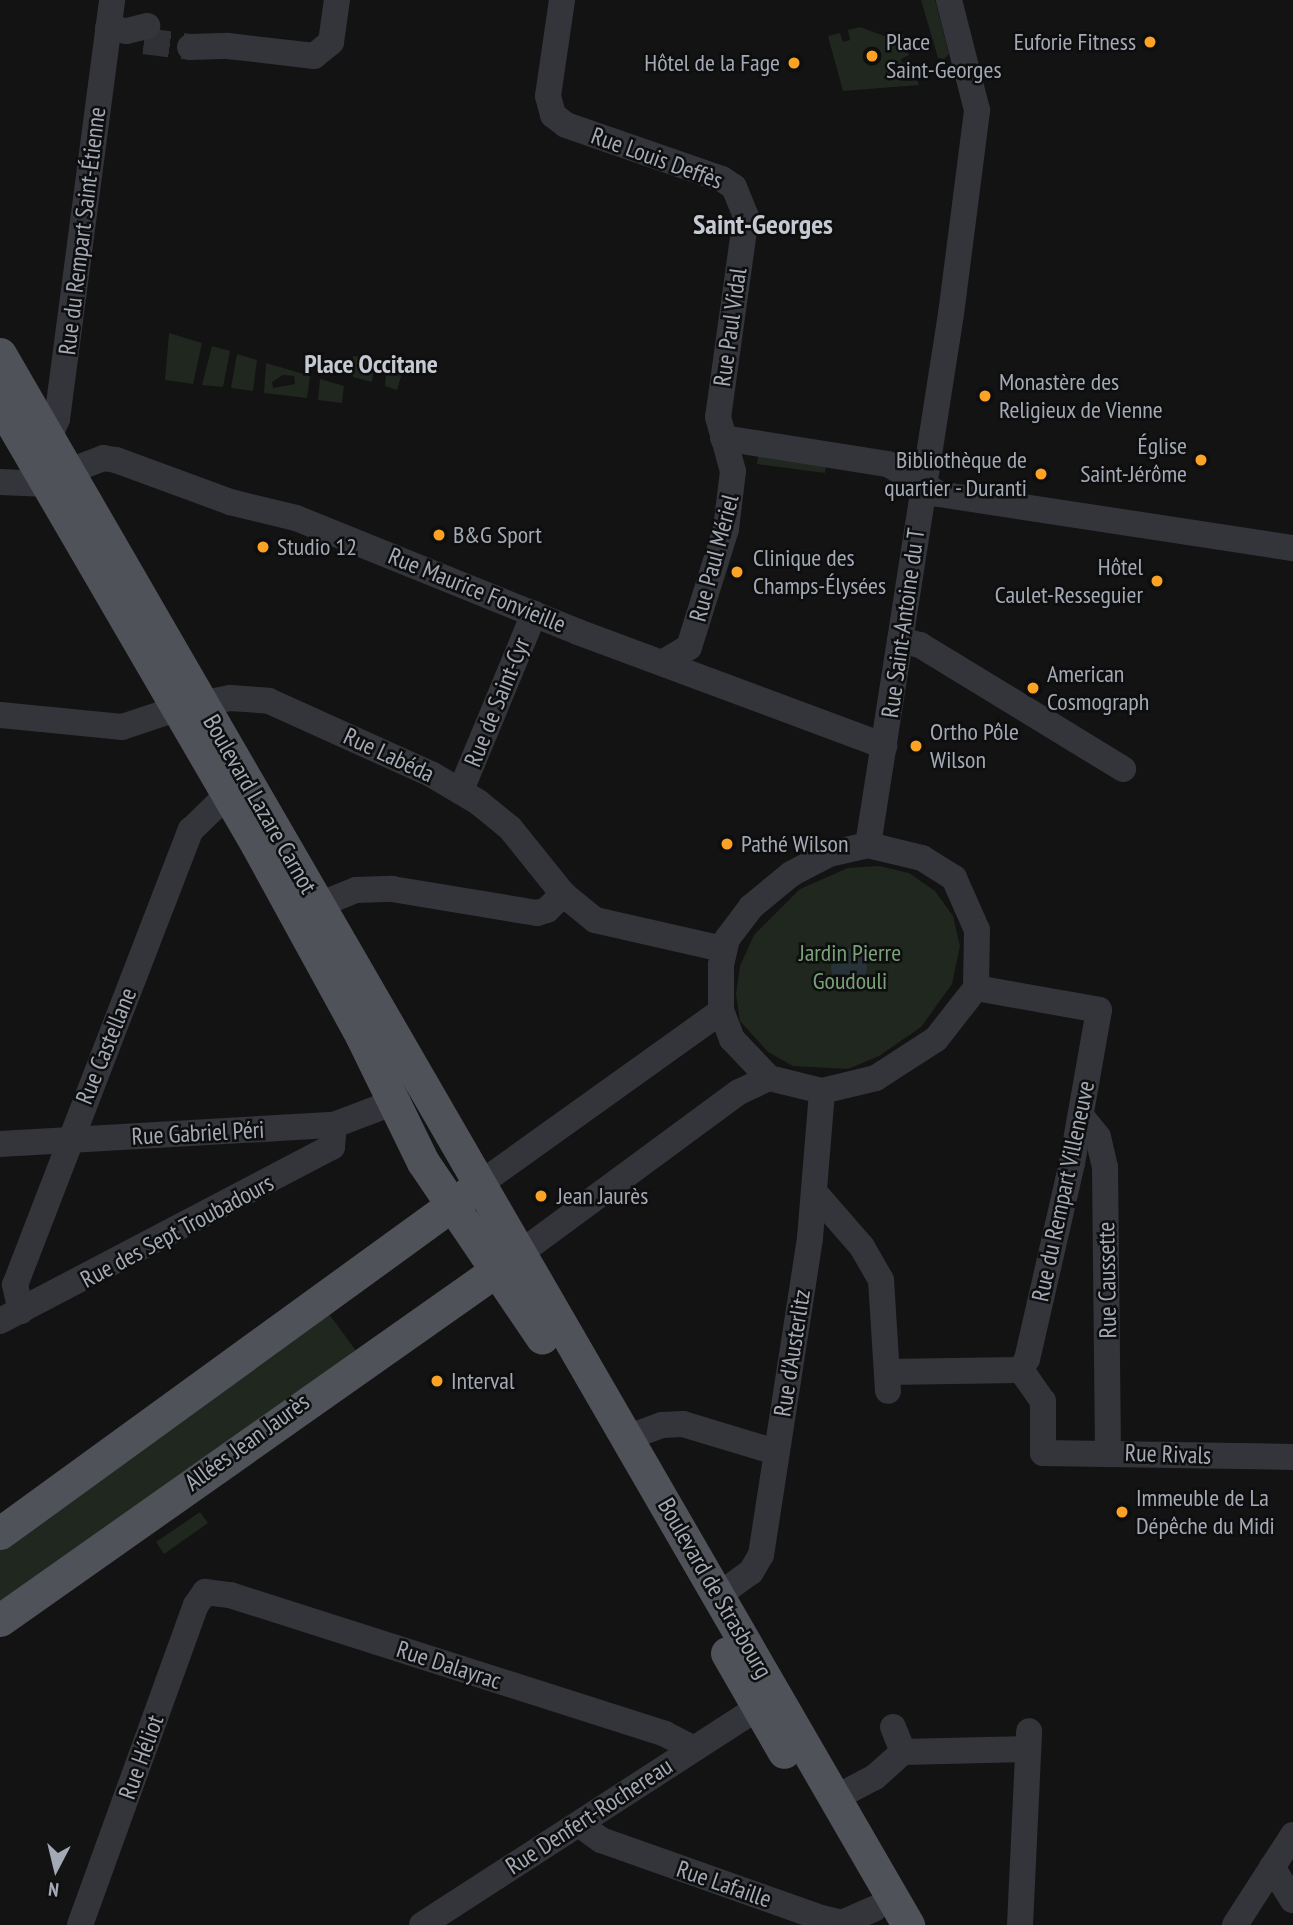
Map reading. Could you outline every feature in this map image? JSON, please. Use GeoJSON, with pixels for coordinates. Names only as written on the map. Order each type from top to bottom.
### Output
{"type":"FeatureCollection","features":[{"type":"Feature","properties":{"kind":"main road","name":"Boulevard Lazare Carnot"},"geometry":{"type":"LineString","coordinates":[[0,354],[36,439],[307,909],[477,1186],[509,1263]]}},
{"type":"Feature","properties":{"kind":"main road","name":"Boulevard Lazare Carnot"},"geometry":{"type":"LineString","coordinates":[[0,402],[36,439]]}},
{"type":"Feature","properties":{"kind":"main road","name":"Boulevard Lazare Carnot"},"geometry":{"type":"LineString","coordinates":[[190,707],[227,795],[307,909],[392,1103],[450,1206],[509,1263]]}},
{"type":"Feature","properties":{"kind":"main road"},"geometry":{"type":"LineString","coordinates":[[0,1533],[477,1186]]}},
{"type":"Feature","properties":{"kind":"main road","name":"Boulevard de Strasbourg"},"geometry":{"type":"LineString","coordinates":[[509,1263],[629,1437],[908,1925]]}},
{"type":"Feature","properties":{"kind":"main road","name":"Boulevard de Strasbourg"},"geometry":{"type":"LineString","coordinates":[[509,1263],[610,1448],[758,1708],[870,1918]]}},
{"type":"Feature","properties":{"kind":"main road","name":"Allées Jean Jaurès"},"geometry":{"type":"LineString","coordinates":[[0,1620],[317,1393],[509,1263]]}},
{"type":"Feature","properties":{"kind":"street","name":"Rue du Rempart Saint-Étienne"},"geometry":{"type":"LineString","coordinates":[[36,439],[57,419],[131,32],[111,0]]}},
{"type":"Feature","properties":{"kind":"street"},"geometry":{"type":"LineString","coordinates":[[190,39],[314,56],[331,43],[337,0]]}},
{"type":"Feature","properties":{"kind":"street","name":"Rue Louis Deffès"},"geometry":{"type":"LineString","coordinates":[[562,0],[548,96],[553,115],[566,125],[722,179],[734,187],[746,216]]}},
{"type":"Feature","properties":{"kind":"street","name":"Rue Saint-Antoine du T"},"geometry":{"type":"LineString","coordinates":[[868,845],[977,110],[949,0]]}},
{"type":"Feature","properties":{"kind":"street","name":"Rue Paul Vidal"},"geometry":{"type":"LineString","coordinates":[[723,438],[718,417],[746,216]]}},
{"type":"Feature","properties":{"kind":"street"},"geometry":{"type":"LineString","coordinates":[[723,438],[888,464],[939,494],[1293,548]]}},
{"type":"Feature","properties":{"kind":"street","name":"Rue Paul Mériel"},"geometry":{"type":"LineString","coordinates":[[662,663],[689,647],[715,573],[733,485],[723,438]]}},
{"type":"Feature","properties":{"kind":"street","name":"Rue Maurice Fonvieille"},"geometry":{"type":"LineString","coordinates":[[58,478],[103,458],[116,460],[230,502],[296,518],[534,614],[884,746]]}},
{"type":"Feature","properties":{"kind":"street"},"geometry":{"type":"LineString","coordinates":[[0,482],[58,478]]}},
{"type":"Feature","properties":{"kind":"street","name":"Rue de Saint-Cyr"},"geometry":{"type":"LineString","coordinates":[[461,790],[534,614]]}},
{"type":"Feature","properties":{"kind":"street"},"geometry":{"type":"LineString","coordinates":[[900,640],[920,645],[1123,769]]}},
{"type":"Feature","properties":{"kind":"street","name":"Rue Labéda"},"geometry":{"type":"LineString","coordinates":[[0,715],[122,727],[230,698],[269,701],[461,790],[510,828],[562,894],[595,920],[611,927],[723,949]]}},
{"type":"Feature","properties":{"kind":"street","name":"Rue Castellane"},"geometry":{"type":"LineString","coordinates":[[11,1316],[15,1285],[68,1141],[191,830],[227,795]]}},
{"type":"Feature","properties":{"kind":"street"},"geometry":{"type":"LineString","coordinates":[[868,845],[922,858],[954,878],[969,902],[977,930],[976,988],[947,1028],[906,1062],[857,1086],[822,1091],[769,1079],[732,1039],[720,1011],[723,949],[741,917],[782,880],[828,854],[868,845]]}},
{"type":"Feature","properties":{"kind":"street"},"geometry":{"type":"LineString","coordinates":[[307,909],[356,890],[392,889],[537,913],[547,910],[562,894]]}},
{"type":"Feature","properties":{"kind":"street","name":"Rue du Rempart Villeneuve"},"geometry":{"type":"LineString","coordinates":[[976,988],[1099,1010],[1081,1116],[1027,1359],[1021,1370]]}},
{"type":"Feature","properties":{"kind":"street"},"geometry":{"type":"LineString","coordinates":[[477,1186],[720,1011]]}},
{"type":"Feature","properties":{"kind":"street"},"geometry":{"type":"LineString","coordinates":[[509,1263],[739,1092],[769,1079]]}},
{"type":"Feature","properties":{"kind":"street","name":"Rue d'Austerlitz"},"geometry":{"type":"LineString","coordinates":[[719,1595],[751,1572],[761,1555],[816,1194],[822,1091]]}},
{"type":"Feature","properties":{"kind":"street","name":"Rue Gabriel Péri"},"geometry":{"type":"LineString","coordinates":[[0,1144],[334,1125],[392,1103]]}},
{"type":"Feature","properties":{"kind":"street","name":"Rue Caussette"},"geometry":{"type":"LineString","coordinates":[[1081,1116],[1098,1137],[1105,1167],[1108,1452]]}},
{"type":"Feature","properties":{"kind":"street","name":"Rue des Sept Troubadours"},"geometry":{"type":"LineString","coordinates":[[11,1316],[332,1147],[334,1125]]}},
{"type":"Feature","properties":{"kind":"street"},"geometry":{"type":"LineString","coordinates":[[816,1194],[876,1266],[884,1290],[888,1381],[1021,1370]]}},
{"type":"Feature","properties":{"kind":"street","name":"Rue Rivals"},"geometry":{"type":"LineString","coordinates":[[1021,1370],[1043,1401],[1043,1452],[1293,1457]]}},
{"type":"Feature","properties":{"kind":"street"},"geometry":{"type":"LineString","coordinates":[[629,1437],[662,1425],[683,1424],[776,1452]]}},
{"type":"Feature","properties":{"kind":"street","name":"Rue Dalayrac"},"geometry":{"type":"LineString","coordinates":[[205,1592],[230,1595],[322,1624],[665,1734],[692,1748]]}},
{"type":"Feature","properties":{"kind":"street","name":"Rue Héliot"},"geometry":{"type":"LineString","coordinates":[[80,1925],[196,1605],[205,1592]]}},
{"type":"Feature","properties":{"kind":"street","name":"Rue Denfert-Rochereau"},"geometry":{"type":"LineString","coordinates":[[422,1925],[692,1748],[758,1708]]}},
{"type":"Feature","properties":{"kind":"street"},"geometry":{"type":"LineString","coordinates":[[893,1727],[903,1752]]}},
{"type":"Feature","properties":{"kind":"street"},"geometry":{"type":"LineString","coordinates":[[835,1798],[875,1777],[903,1752],[1028,1740],[1020,1925]]}},
{"type":"Feature","properties":{"kind":"street","name":"Rue Lafaille"},"geometry":{"type":"LineString","coordinates":[[579,1824],[601,1840],[821,1918],[842,1923],[870,1918]]}},
{"type":"Feature","properties":{"kind":"street"},"geometry":{"type":"LineString","coordinates":[[1283,1851],[1293,1900]]}},
{"type":"Feature","properties":{"kind":"street"},"geometry":{"type":"LineString","coordinates":[[1235,1925],[1283,1851]]}},
{"type":"Feature","properties":{"kind":"green space"},"geometry":{"type":"Polygon","coordinates":[[[921,0],[935,0],[949,54],[944,59],[938,58],[921,0]]]}},
{"type":"Feature","properties":{"kind":"green space"},"geometry":{"type":"Polygon","coordinates":[[[860,27],[887,37],[903,34],[909,55],[901,59],[902,63],[911,61],[919,85],[843,91],[828,36],[840,33],[843,42],[850,40],[848,30],[860,27]]]}},
{"type":"Feature","properties":{"kind":"green space"},"geometry":{"type":"Polygon","coordinates":[[[169,333],[202,343],[193,384],[165,380],[169,333]]]}},
{"type":"Feature","properties":{"kind":"green space"},"geometry":{"type":"Polygon","coordinates":[[[212,346],[230,351],[223,387],[202,385],[212,346]]]}},
{"type":"Feature","properties":{"kind":"green space"},"geometry":{"type":"Polygon","coordinates":[[[237,354],[257,360],[253,391],[231,388],[237,354]]]}},
{"type":"Feature","properties":{"kind":"green space"},"geometry":{"type":"Polygon","coordinates":[[[353,356],[375,359],[372,382],[353,377],[353,356]]]}},
{"type":"Feature","properties":{"kind":"green space"},"geometry":{"type":"Polygon","coordinates":[[[387,360],[405,363],[397,390],[385,386],[387,360]]]}},
{"type":"Feature","properties":{"kind":"green space"},"geometry":{"type":"Polygon","coordinates":[[[266,363],[310,376],[307,398],[264,393],[266,363]],[[283,375],[272,382],[273,388],[295,384],[294,376],[283,375]]]}},
{"type":"Feature","properties":{"kind":"green space"},"geometry":{"type":"Polygon","coordinates":[[[320,379],[344,386],[342,403],[318,400],[320,379]]]}},
{"type":"Feature","properties":{"kind":"green space"},"geometry":{"type":"Polygon","coordinates":[[[759,450],[827,459],[825,473],[757,464],[759,450]]]}},
{"type":"Feature","properties":{"kind":"green space","name":"Jardin Pierre Goudouli"},"geometry":{"type":"Polygon","coordinates":[[[879,866],[909,873],[935,891],[953,916],[960,946],[952,984],[921,1027],[879,1056],[848,1069],[793,1066],[768,1052],[740,1021],[736,994],[740,966],[754,935],[800,889],[848,868],[879,866]]]}},
{"type":"Feature","properties":{"kind":"green space"},"geometry":{"type":"Polygon","coordinates":[[[326,1310],[357,1352],[0,1608],[0,1544],[326,1310]]]}},
{"type":"Feature","properties":{"kind":"green space"},"geometry":{"type":"Polygon","coordinates":[[[200,1512],[208,1523],[164,1554],[156,1542],[200,1512]]]}},
{"type":"Feature","properties":{"kind":"shaded area"},"geometry":{"type":"Polygon","coordinates":[[[849,949],[862,954],[867,967],[862,980],[849,985],[836,980],[831,967],[836,954],[849,949]]]}},
{"type":"Feature","properties":{"kind":"tunnel"},"geometry":{"type":"LineString","coordinates":[[144,41],[190,47]]}},
{"type":"Feature","properties":{"kind":"place","name":"Euforie Fitness"},"geometry":{"type":"Point","coordinates":[1150,42]}},
{"type":"Feature","properties":{"kind":"place","name":"Place Saint-Georges"},"geometry":{"type":"Point","coordinates":[872,56]}},
{"type":"Feature","properties":{"kind":"place","name":"Hôtel de la Fage"},"geometry":{"type":"Point","coordinates":[794,63]}},
{"type":"Feature","properties":{"kind":"place","name":"Monastère des Religieux de Vienne"},"geometry":{"type":"Point","coordinates":[985,396]}},
{"type":"Feature","properties":{"kind":"place","name":"Église Saint-Jérôme"},"geometry":{"type":"Point","coordinates":[1201,460]}},
{"type":"Feature","properties":{"kind":"place","name":"Bibliothèque de quartier - Duranti"},"geometry":{"type":"Point","coordinates":[1041,474]}},
{"type":"Feature","properties":{"kind":"place","name":"B&G Sport"},"geometry":{"type":"Point","coordinates":[439,535]}},
{"type":"Feature","properties":{"kind":"place","name":"Studio 12"},"geometry":{"type":"Point","coordinates":[263,547]}},
{"type":"Feature","properties":{"kind":"place","name":"Clinique des Champs-Élysées"},"geometry":{"type":"Point","coordinates":[737,572]}},
{"type":"Feature","properties":{"kind":"place","name":"Hôtel Caulet-Resseguier"},"geometry":{"type":"Point","coordinates":[1157,581]}},
{"type":"Feature","properties":{"kind":"place","name":"American Cosmograph"},"geometry":{"type":"Point","coordinates":[1033,688]}},
{"type":"Feature","properties":{"kind":"place","name":"Ortho Pôle Wilson"},"geometry":{"type":"Point","coordinates":[916,746]}},
{"type":"Feature","properties":{"kind":"place","name":"Pathé Wilson"},"geometry":{"type":"Point","coordinates":[727,844]}},
{"type":"Feature","properties":{"kind":"place","name":"Jean Jaurès"},"geometry":{"type":"Point","coordinates":[541,1196]}},
{"type":"Feature","properties":{"kind":"place","name":"Interval"},"geometry":{"type":"Point","coordinates":[437,1381]}},
{"type":"Feature","properties":{"kind":"place","name":"Immeuble de La Dépêche du Midi"},"geometry":{"type":"Point","coordinates":[1122,1512]}},
{"type":"Feature","properties":{"kind":"district","name":"Saint-Georges"},"geometry":{"type":"Point","coordinates":[763,224]}},
{"type":"Feature","properties":{"kind":"district","name":"Place Occitane"},"geometry":{"type":"Point","coordinates":[371,364]}}]}
